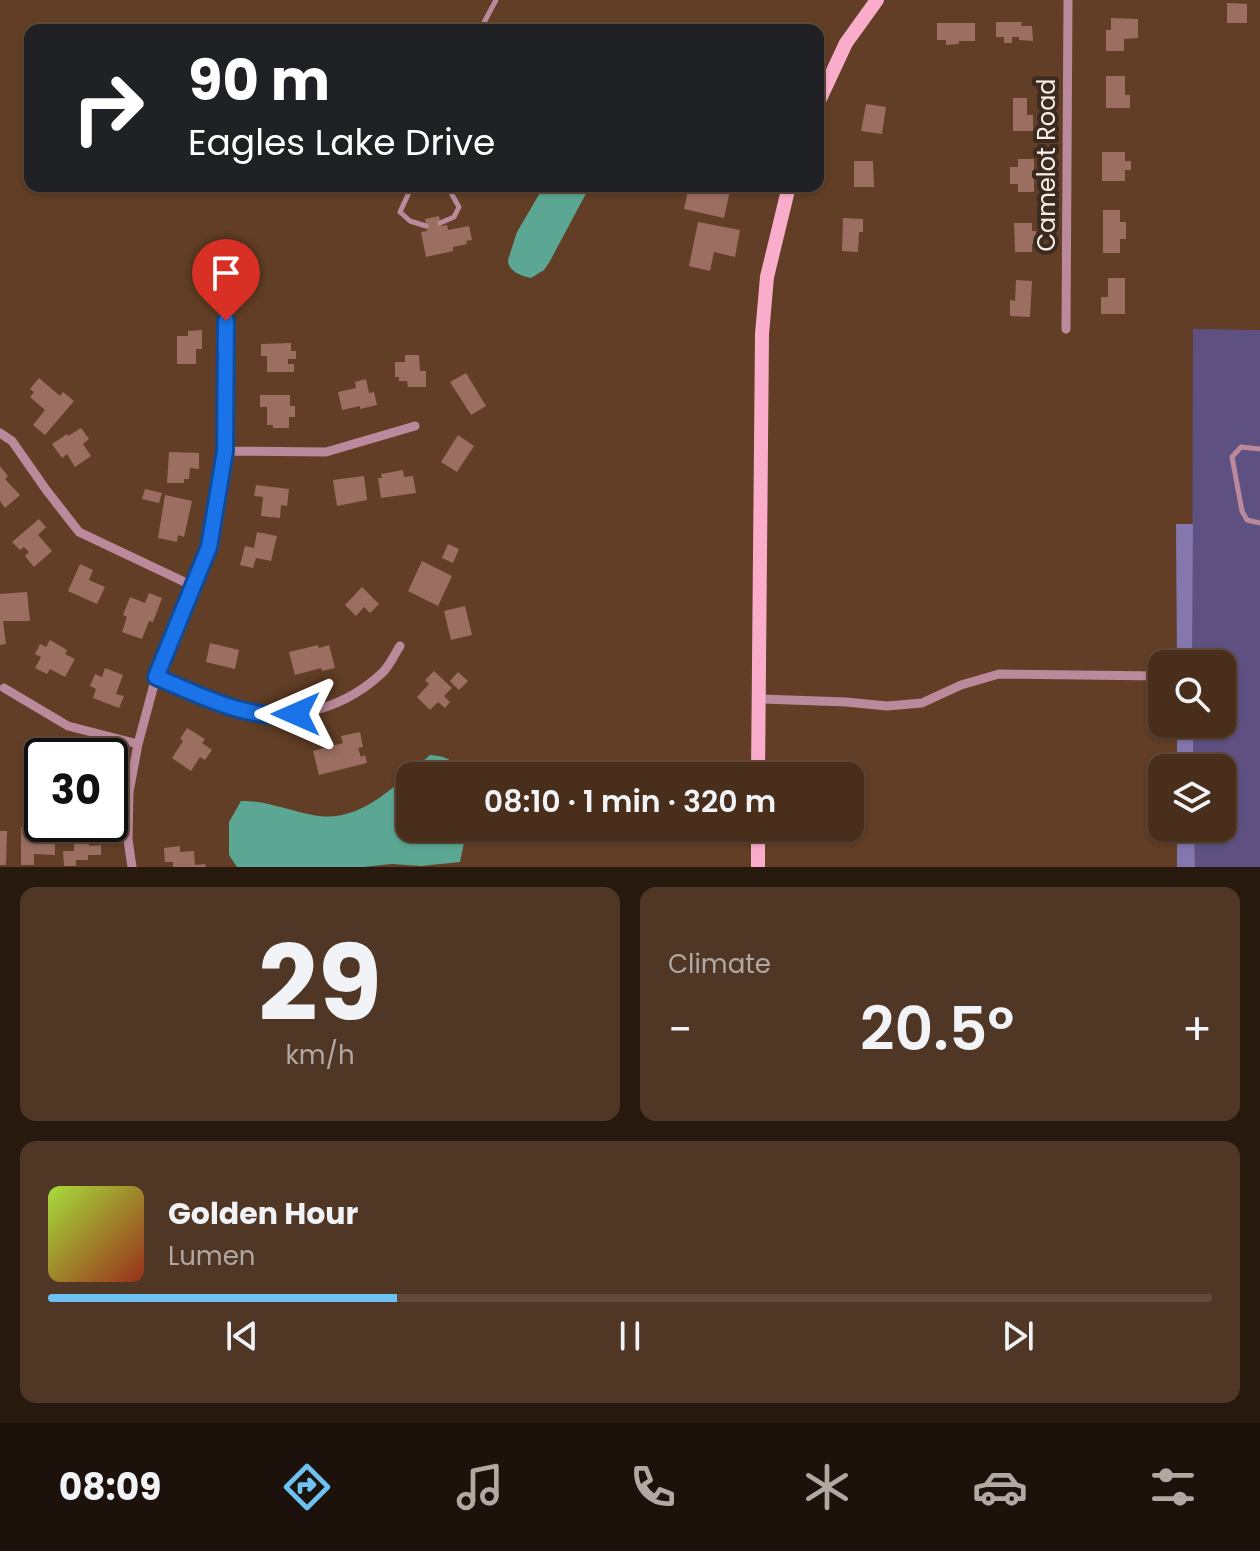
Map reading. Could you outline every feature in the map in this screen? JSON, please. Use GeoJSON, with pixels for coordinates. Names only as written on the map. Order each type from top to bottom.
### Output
{"type":"FeatureCollection","features":[{"type":"Feature","properties":{"kind":"main road"},"geometry":{"type":"LineString","coordinates":[[824,90],[846,43],[877,0]]}},
{"type":"Feature","properties":{"kind":"main road"},"geometry":{"type":"LineString","coordinates":[[758,762],[762,334],[767,277],[788,192]]}},
{"type":"Feature","properties":{"kind":"main road"},"geometry":{"type":"LineString","coordinates":[[758,842],[758,867]]}},
{"type":"Feature","properties":{"kind":"street","name":"Camelot Road"},"geometry":{"type":"LineString","coordinates":[[1066,329],[1068,0]]}},
{"type":"Feature","properties":{"kind":"street"},"geometry":{"type":"LineString","coordinates":[[132,867],[128,840],[129,792],[138,744],[156,677],[209,547],[225,451],[226,321]]}},
{"type":"Feature","properties":{"kind":"street"},"geometry":{"type":"LineString","coordinates":[[225,451],[326,452],[415,426]]}},
{"type":"Feature","properties":{"kind":"street"},"geometry":{"type":"LineString","coordinates":[[0,433],[12,441],[79,532],[193,586]]}},
{"type":"Feature","properties":{"kind":"street"},"geometry":{"type":"LineString","coordinates":[[156,677],[252,713],[280,716],[312,712],[347,699],[385,671],[400,646]]}},
{"type":"Feature","properties":{"kind":"street"},"geometry":{"type":"LineString","coordinates":[[759,699],[887,706],[922,703],[961,685],[999,674],[1148,676]]}},
{"type":"Feature","properties":{"kind":"street"},"geometry":{"type":"LineString","coordinates":[[4,688],[68,726],[138,744]]}},
{"type":"Feature","properties":{"kind":"lane"},"geometry":{"type":"LineString","coordinates":[[483,24],[496,0]]}},
{"type":"Feature","properties":{"kind":"lane"},"geometry":{"type":"LineString","coordinates":[[409,192],[400,212],[410,221],[426,226]]}},
{"type":"Feature","properties":{"kind":"lane"},"geometry":{"type":"LineString","coordinates":[[440,223],[454,217],[459,207],[450,192]]}},
{"type":"Feature","properties":{"kind":"lane"},"geometry":{"type":"LineString","coordinates":[[1260,449],[1241,447],[1232,457],[1242,511],[1247,520],[1260,523]]}},
{"type":"Feature","properties":{"kind":"shaded area"},"geometry":{"type":"Polygon","coordinates":[[[1193,329],[1260,330],[1260,867],[1195,867],[1194,842],[1236,842],[1236,754],[1193,754],[1193,738],[1236,738],[1236,650],[1192,650],[1193,329]]]}},
{"type":"Feature","properties":{"kind":"shaded area"},"geometry":{"type":"Polygon","coordinates":[[[1176,524],[1193,524],[1192,650],[1177,650],[1176,524]]]}},
{"type":"Feature","properties":{"kind":"shaded area"},"geometry":{"type":"Polygon","coordinates":[[[1177,738],[1193,738],[1193,754],[1177,754],[1177,738]]]}},
{"type":"Feature","properties":{"kind":"shaded area"},"geometry":{"type":"Polygon","coordinates":[[[1177,842],[1194,842],[1195,867],[1177,867],[1177,842]]]}},
{"type":"Feature","properties":{"kind":"water"},"geometry":{"type":"Polygon","coordinates":[[[540,192],[587,192],[550,261],[544,270],[531,278],[519,274],[509,264],[517,232],[540,192]]]}},
{"type":"Feature","properties":{"kind":"water"},"geometry":{"type":"Polygon","coordinates":[[[430,755],[452,762],[422,762],[430,755]]]}},
{"type":"Feature","properties":{"kind":"water"},"geometry":{"type":"Polygon","coordinates":[[[396,785],[396,842],[464,842],[460,862],[421,866],[237,867],[229,855],[229,822],[241,801],[330,816],[362,808],[396,785]]]}},
{"type":"Feature","properties":{"kind":"building"},"geometry":{"type":"Polygon","coordinates":[[[1227,3],[1247,4],[1247,23],[1227,23],[1227,3]]]}},
{"type":"Feature","properties":{"kind":"building"},"geometry":{"type":"Polygon","coordinates":[[[1111,18],[1138,19],[1138,38],[1124,39],[1124,51],[1106,51],[1106,30],[1111,30],[1111,18]]]}},
{"type":"Feature","properties":{"kind":"building"},"geometry":{"type":"Polygon","coordinates":[[[996,22],[1022,22],[1021,26],[1032,26],[1033,41],[1012,37],[1012,43],[1004,43],[1004,37],[996,37],[996,22]]]}},
{"type":"Feature","properties":{"kind":"building"},"geometry":{"type":"Polygon","coordinates":[[[937,23],[975,23],[975,41],[946,45],[946,40],[937,40],[937,23]]]}},
{"type":"Feature","properties":{"kind":"building"},"geometry":{"type":"Polygon","coordinates":[[[1106,76],[1125,76],[1125,95],[1130,95],[1130,108],[1106,108],[1106,76]]]}},
{"type":"Feature","properties":{"kind":"building"},"geometry":{"type":"Polygon","coordinates":[[[1013,98],[1027,98],[1027,115],[1033,115],[1033,131],[1013,131],[1013,98]]]}},
{"type":"Feature","properties":{"kind":"building"},"geometry":{"type":"Polygon","coordinates":[[[866,104],[886,107],[882,134],[861,131],[866,104]]]}},
{"type":"Feature","properties":{"kind":"building"},"geometry":{"type":"Polygon","coordinates":[[[1102,152],[1125,152],[1125,161],[1131,161],[1131,170],[1125,170],[1125,181],[1102,181],[1102,152]]]}},
{"type":"Feature","properties":{"kind":"building"},"geometry":{"type":"Polygon","coordinates":[[[1018,159],[1034,159],[1034,192],[1018,192],[1018,184],[1010,184],[1010,167],[1018,167],[1018,159]]]}},
{"type":"Feature","properties":{"kind":"building"},"geometry":{"type":"Polygon","coordinates":[[[854,161],[873,161],[874,187],[854,187],[854,161]]]}},
{"type":"Feature","properties":{"kind":"building"},"geometry":{"type":"Polygon","coordinates":[[[688,192],[730,192],[724,218],[684,209],[688,192]]]}},
{"type":"Feature","properties":{"kind":"building"},"geometry":{"type":"Polygon","coordinates":[[[1103,210],[1120,210],[1120,222],[1126,222],[1126,239],[1120,239],[1120,253],[1103,253],[1103,210]]]}},
{"type":"Feature","properties":{"kind":"building"},"geometry":{"type":"Polygon","coordinates":[[[439,216],[441,226],[447,225],[448,230],[469,226],[472,240],[453,247],[453,251],[426,257],[421,232],[427,231],[425,219],[439,216]]]}},
{"type":"Feature","properties":{"kind":"building"},"geometry":{"type":"Polygon","coordinates":[[[843,218],[863,219],[858,252],[842,251],[843,218]]]}},
{"type":"Feature","properties":{"kind":"building"},"geometry":{"type":"Polygon","coordinates":[[[698,222],[740,230],[735,257],[714,252],[710,271],[689,266],[698,222]]]}},
{"type":"Feature","properties":{"kind":"building"},"geometry":{"type":"Polygon","coordinates":[[[1014,223],[1032,223],[1032,231],[1036,231],[1036,244],[1032,244],[1032,252],[1015,252],[1014,223]]]}},
{"type":"Feature","properties":{"kind":"building"},"geometry":{"type":"Polygon","coordinates":[[[1108,278],[1125,278],[1125,314],[1101,314],[1101,297],[1108,297],[1108,278]]]}},
{"type":"Feature","properties":{"kind":"building"},"geometry":{"type":"Polygon","coordinates":[[[1016,280],[1032,281],[1030,317],[1010,316],[1010,300],[1015,301],[1016,280]]]}},
{"type":"Feature","properties":{"kind":"building"},"geometry":{"type":"Polygon","coordinates":[[[202,330],[202,349],[196,349],[196,364],[177,364],[177,336],[188,336],[188,331],[202,330]]]}},
{"type":"Feature","properties":{"kind":"building"},"geometry":{"type":"Polygon","coordinates":[[[291,343],[296,359],[288,359],[288,364],[294,364],[294,372],[267,372],[267,356],[261,356],[261,344],[291,343]]]}},
{"type":"Feature","properties":{"kind":"building"},"geometry":{"type":"Polygon","coordinates":[[[405,355],[419,355],[420,371],[426,371],[426,387],[408,387],[407,381],[399,381],[399,377],[395,377],[395,362],[405,362],[405,355]]]}},
{"type":"Feature","properties":{"kind":"building"},"geometry":{"type":"Polygon","coordinates":[[[466,373],[486,406],[471,415],[450,382],[466,373]]]}},
{"type":"Feature","properties":{"kind":"building"},"geometry":{"type":"Polygon","coordinates":[[[39,378],[60,396],[63,392],[74,401],[45,435],[33,425],[45,410],[30,397],[34,392],[30,389],[39,378]]]}},
{"type":"Feature","properties":{"kind":"building"},"geometry":{"type":"Polygon","coordinates":[[[366,379],[369,393],[374,392],[377,405],[342,410],[338,392],[356,388],[355,382],[366,379]]]}},
{"type":"Feature","properties":{"kind":"building"},"geometry":{"type":"Polygon","coordinates":[[[260,395],[290,395],[290,406],[295,406],[295,417],[289,417],[289,428],[267,425],[267,407],[260,407],[260,395]]]}},
{"type":"Feature","properties":{"kind":"building"},"geometry":{"type":"Polygon","coordinates":[[[81,428],[89,439],[83,444],[91,456],[75,467],[67,454],[62,458],[52,444],[81,428]]]}},
{"type":"Feature","properties":{"kind":"building"},"geometry":{"type":"Polygon","coordinates":[[[458,435],[474,446],[457,472],[441,462],[458,435]]]}},
{"type":"Feature","properties":{"kind":"building"},"geometry":{"type":"Polygon","coordinates":[[[169,452],[199,453],[199,469],[190,468],[189,479],[184,479],[184,483],[167,483],[169,452]]]}},
{"type":"Feature","properties":{"kind":"building"},"geometry":{"type":"Polygon","coordinates":[[[0,466],[8,476],[5,479],[20,495],[5,508],[0,501],[0,466]]]}},
{"type":"Feature","properties":{"kind":"building"},"geometry":{"type":"Polygon","coordinates":[[[403,470],[404,477],[413,476],[416,493],[381,498],[378,478],[382,478],[381,474],[403,470]]]}},
{"type":"Feature","properties":{"kind":"building"},"geometry":{"type":"Polygon","coordinates":[[[364,476],[367,500],[337,506],[333,480],[364,476]]]}},
{"type":"Feature","properties":{"kind":"building"},"geometry":{"type":"Polygon","coordinates":[[[256,485],[289,489],[287,506],[281,505],[280,518],[261,516],[263,497],[254,496],[256,485]]]}},
{"type":"Feature","properties":{"kind":"building"},"geometry":{"type":"Polygon","coordinates":[[[145,489],[162,493],[159,503],[142,499],[145,489]]]}},
{"type":"Feature","properties":{"kind":"building"},"geometry":{"type":"Polygon","coordinates":[[[165,495],[192,501],[184,537],[178,535],[177,542],[158,538],[165,495]]]}},
{"type":"Feature","properties":{"kind":"building"},"geometry":{"type":"Polygon","coordinates":[[[39,519],[46,527],[38,535],[52,551],[34,567],[25,556],[29,552],[24,547],[20,550],[12,542],[39,519]]]}},
{"type":"Feature","properties":{"kind":"building"},"geometry":{"type":"Polygon","coordinates":[[[257,532],[277,536],[271,561],[256,558],[253,568],[240,565],[245,546],[254,548],[257,532]]]}},
{"type":"Feature","properties":{"kind":"building"},"geometry":{"type":"Polygon","coordinates":[[[448,544],[459,549],[453,563],[442,558],[448,544]]]}},
{"type":"Feature","properties":{"kind":"building"},"geometry":{"type":"Polygon","coordinates":[[[422,561],[452,576],[438,606],[408,591],[422,561]]]}},
{"type":"Feature","properties":{"kind":"building"},"geometry":{"type":"Polygon","coordinates":[[[80,564],[93,570],[89,580],[105,587],[97,604],[68,591],[80,564]]]}},
{"type":"Feature","properties":{"kind":"building"},"geometry":{"type":"Polygon","coordinates":[[[362,587],[379,604],[370,613],[364,607],[356,616],[345,605],[362,587]]]}},
{"type":"Feature","properties":{"kind":"building"},"geometry":{"type":"Polygon","coordinates":[[[27,592],[30,621],[3,621],[6,644],[0,645],[0,594],[27,592]]]}},
{"type":"Feature","properties":{"kind":"building"},"geometry":{"type":"Polygon","coordinates":[[[149,593],[162,598],[153,622],[149,621],[142,639],[122,632],[127,617],[123,615],[130,597],[145,603],[149,593]]]}},
{"type":"Feature","properties":{"kind":"building"},"geometry":{"type":"Polygon","coordinates":[[[465,606],[472,635],[451,640],[444,611],[465,606]]]}},
{"type":"Feature","properties":{"kind":"building"},"geometry":{"type":"Polygon","coordinates":[[[50,640],[75,659],[65,677],[50,669],[47,674],[35,668],[41,657],[35,654],[40,644],[46,647],[50,640]]]}},
{"type":"Feature","properties":{"kind":"building"},"geometry":{"type":"Polygon","coordinates":[[[210,643],[239,650],[235,669],[206,662],[210,643]]]}},
{"type":"Feature","properties":{"kind":"building"},"geometry":{"type":"Polygon","coordinates":[[[318,645],[319,648],[329,645],[335,668],[322,671],[321,668],[295,675],[289,652],[318,645]]]}},
{"type":"Feature","properties":{"kind":"building"},"geometry":{"type":"Polygon","coordinates":[[[105,668],[123,675],[116,694],[124,696],[119,708],[93,698],[96,689],[90,686],[95,674],[102,677],[105,668]]]}},
{"type":"Feature","properties":{"kind":"building"},"geometry":{"type":"Polygon","coordinates":[[[434,671],[452,688],[444,696],[450,702],[445,708],[438,702],[430,710],[417,697],[429,684],[425,680],[434,671]]]}},
{"type":"Feature","properties":{"kind":"building"},"geometry":{"type":"Polygon","coordinates":[[[458,672],[468,681],[459,690],[450,681],[458,672]]]}},
{"type":"Feature","properties":{"kind":"building"},"geometry":{"type":"Polygon","coordinates":[[[187,728],[205,739],[202,743],[212,750],[205,760],[200,757],[191,771],[172,758],[187,728]]]}},
{"type":"Feature","properties":{"kind":"building"},"geometry":{"type":"Polygon","coordinates":[[[360,732],[363,747],[358,748],[361,757],[365,755],[367,763],[319,775],[313,751],[343,743],[341,736],[360,732]]]}},
{"type":"Feature","properties":{"kind":"building"},"geometry":{"type":"Polygon","coordinates":[[[21,827],[24,827],[24,842],[55,842],[55,855],[34,854],[34,865],[21,865],[21,827]]]}},
{"type":"Feature","properties":{"kind":"building"},"geometry":{"type":"Polygon","coordinates":[[[0,831],[7,831],[6,865],[0,865],[0,831]]]}},
{"type":"Feature","properties":{"kind":"building"},"geometry":{"type":"Polygon","coordinates":[[[74,842],[101,845],[101,855],[88,855],[88,860],[76,860],[76,866],[64,866],[63,851],[74,851],[74,842]]]}},
{"type":"Feature","properties":{"kind":"building"},"geometry":{"type":"Polygon","coordinates":[[[180,846],[180,852],[194,851],[195,865],[205,864],[206,867],[173,867],[173,862],[165,862],[164,848],[180,846]]]}},
{"type":"Feature","properties":{"kind":"route"},"geometry":{"type":"LineString","coordinates":[[226,321],[225,451],[209,547],[156,677],[232,708],[280,716],[296,714]]}}]}
